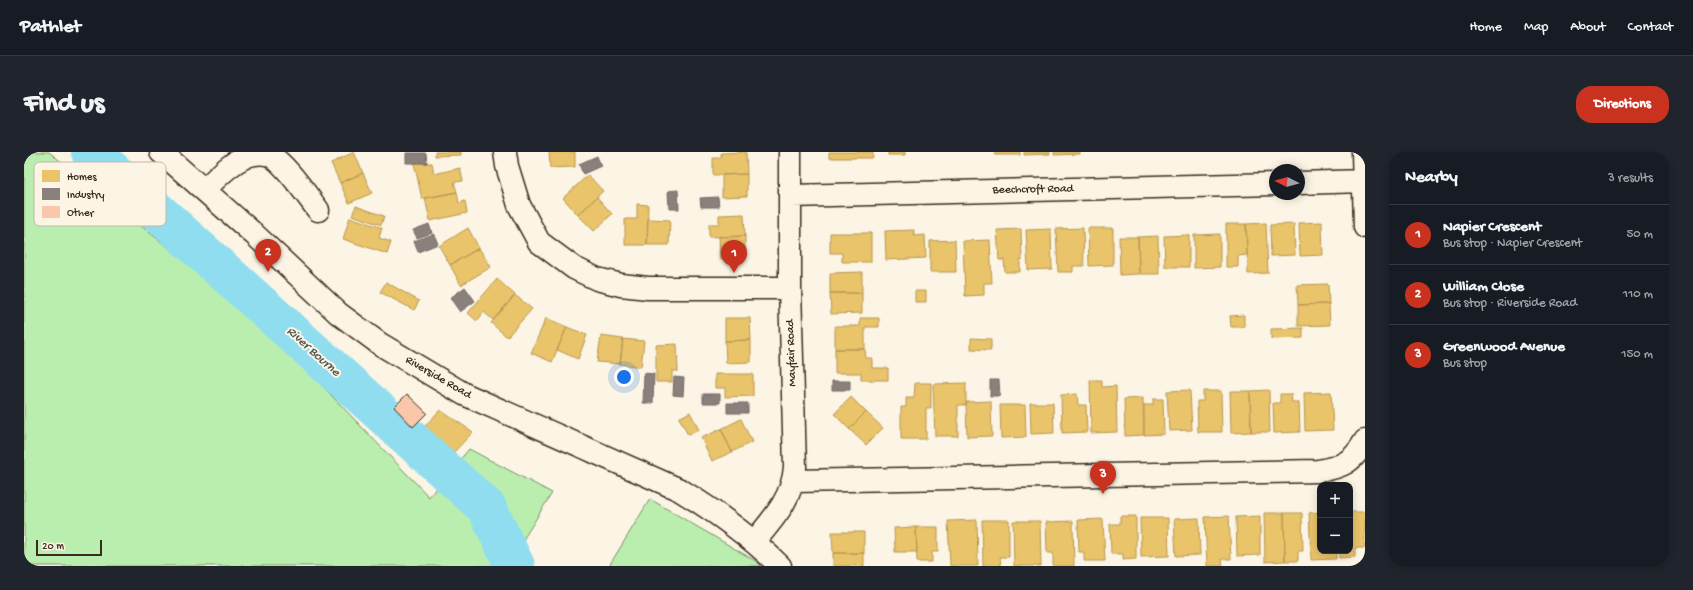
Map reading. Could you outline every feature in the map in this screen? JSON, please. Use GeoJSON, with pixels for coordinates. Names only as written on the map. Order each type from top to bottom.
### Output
{"type":"FeatureCollection","features":[{"type":"Feature","properties":{"kind":"street","name":"Riverside Road"},"geometry":{"type":"LineString","coordinates":[[161,152],[205,189],[338,312],[380,344],[464,394],[680,490],[709,508],[754,542],[780,566]]}},
{"type":"Feature","properties":{"kind":"street"},"geometry":{"type":"LineString","coordinates":[[505,152],[507,166],[519,205],[539,242],[574,268],[597,279],[621,285],[648,288],[790,288]]}},
{"type":"Feature","properties":{"kind":"street","name":"Mayfair Road"},"geometry":{"type":"LineString","coordinates":[[754,542],[784,502],[794,481],[795,467],[790,288],[790,152]]}},
{"type":"Feature","properties":{"kind":"street"},"geometry":{"type":"LineString","coordinates":[[1363,152],[1365,227]]}},
{"type":"Feature","properties":{"kind":"street"},"geometry":{"type":"LineString","coordinates":[[205,189],[231,166],[243,158],[256,154],[267,154],[278,160],[318,210]]}},
{"type":"Feature","properties":{"kind":"street"},"geometry":{"type":"LineString","coordinates":[[1305,183],[1364,181]]}},
{"type":"Feature","properties":{"kind":"street","name":"Beechcroft Road"},"geometry":{"type":"LineString","coordinates":[[791,196],[1269,184]]}},
{"type":"Feature","properties":{"kind":"street"},"geometry":{"type":"LineString","coordinates":[[794,481],[1318,471],[1337,468],[1351,459],[1365,441]]}},
{"type":"Feature","properties":{"kind":"green space"},"geometry":{"type":"Polygon","coordinates":[[[24,152],[49,152],[61,162],[34,162],[34,226],[141,226],[260,321],[429,497],[469,449],[552,493],[521,543],[532,566],[24,566],[24,152]]]}},
{"type":"Feature","properties":{"kind":"green space"},"geometry":{"type":"Polygon","coordinates":[[[650,499],[759,563],[761,566],[609,566],[650,499]]]}},
{"type":"Feature","properties":{"kind":"building: Homes"},"geometry":{"type":"Polygon","coordinates":[[[354,152],[363,173],[340,183],[331,163],[354,152]]]}},
{"type":"Feature","properties":{"kind":"building: Homes"},"geometry":{"type":"Polygon","coordinates":[[[435,152],[461,152],[461,155],[435,156],[435,152]]]}},
{"type":"Feature","properties":{"kind":"building: Homes"},"geometry":{"type":"Polygon","coordinates":[[[549,152],[575,152],[575,167],[550,168],[549,152]]]}},
{"type":"Feature","properties":{"kind":"building: Homes"},"geometry":{"type":"Polygon","coordinates":[[[746,152],[747,174],[713,175],[713,158],[721,158],[721,153],[746,152]]]}},
{"type":"Feature","properties":{"kind":"building: Homes"},"geometry":{"type":"Polygon","coordinates":[[[829,152],[873,152],[873,158],[829,158],[829,152]]]}},
{"type":"Feature","properties":{"kind":"building: Homes"},"geometry":{"type":"Polygon","coordinates":[[[888,152],[905,152],[905,155],[888,155],[888,152]]]}},
{"type":"Feature","properties":{"kind":"building: Homes"},"geometry":{"type":"Polygon","coordinates":[[[995,152],[1020,152],[1020,155],[995,155],[995,152]]]}},
{"type":"Feature","properties":{"kind":"building: Homes"},"geometry":{"type":"Polygon","coordinates":[[[1024,152],[1050,152],[1050,154],[1024,155],[1024,152]]]}},
{"type":"Feature","properties":{"kind":"building: Homes"},"geometry":{"type":"Polygon","coordinates":[[[1054,152],[1080,152],[1080,154],[1054,155],[1054,152]]]}},
{"type":"Feature","properties":{"kind":"building: Homes"},"geometry":{"type":"Polygon","coordinates":[[[414,163],[432,163],[434,174],[460,168],[463,181],[454,182],[457,192],[422,199],[414,163]]]}},
{"type":"Feature","properties":{"kind":"building: Homes"},"geometry":{"type":"Polygon","coordinates":[[[363,173],[372,193],[349,203],[340,183],[363,173]]]}},
{"type":"Feature","properties":{"kind":"building: Homes"},"geometry":{"type":"Polygon","coordinates":[[[747,174],[747,196],[722,197],[722,175],[747,174]]]}},
{"type":"Feature","properties":{"kind":"building: Homes"},"geometry":{"type":"Polygon","coordinates":[[[588,175],[603,191],[578,215],[563,198],[588,175]]]}},
{"type":"Feature","properties":{"kind":"building: Homes"},"geometry":{"type":"Polygon","coordinates":[[[457,192],[459,203],[465,201],[467,213],[430,221],[425,198],[457,192]]]}},
{"type":"Feature","properties":{"kind":"building: Homes"},"geometry":{"type":"Polygon","coordinates":[[[597,197],[612,214],[594,231],[578,215],[597,197]]]}},
{"type":"Feature","properties":{"kind":"building: Homes"},"geometry":{"type":"Polygon","coordinates":[[[637,204],[648,205],[647,245],[625,245],[625,219],[637,219],[637,204]]]}},
{"type":"Feature","properties":{"kind":"building: Homes"},"geometry":{"type":"Polygon","coordinates":[[[356,206],[384,216],[381,225],[352,215],[356,206]]]}},
{"type":"Feature","properties":{"kind":"building: Homes"},"geometry":{"type":"Polygon","coordinates":[[[744,214],[745,236],[709,237],[709,224],[719,224],[719,215],[744,214]]]}},
{"type":"Feature","properties":{"kind":"building: Homes"},"geometry":{"type":"Polygon","coordinates":[[[350,217],[382,228],[379,238],[391,242],[387,254],[343,239],[350,217]]]}},
{"type":"Feature","properties":{"kind":"building: Homes"},"geometry":{"type":"Polygon","coordinates":[[[648,219],[670,220],[669,245],[647,245],[648,219]]]}},
{"type":"Feature","properties":{"kind":"building: Homes"},"geometry":{"type":"Polygon","coordinates":[[[1322,222],[1323,255],[1300,256],[1299,223],[1322,222]]]}},
{"type":"Feature","properties":{"kind":"building: Homes"},"geometry":{"type":"Polygon","coordinates":[[[1266,223],[1268,273],[1248,274],[1246,224],[1266,223]]]}},
{"type":"Feature","properties":{"kind":"building: Homes"},"geometry":{"type":"Polygon","coordinates":[[[1226,224],[1246,224],[1247,255],[1238,256],[1238,267],[1226,267],[1226,224]]]}},
{"type":"Feature","properties":{"kind":"building: Homes"},"geometry":{"type":"Polygon","coordinates":[[[1294,224],[1295,255],[1271,256],[1270,225],[1294,224]]]}},
{"type":"Feature","properties":{"kind":"building: Homes"},"geometry":{"type":"Polygon","coordinates":[[[468,228],[479,248],[450,265],[439,246],[468,228]]]}},
{"type":"Feature","properties":{"kind":"building: Homes"},"geometry":{"type":"Polygon","coordinates":[[[1083,228],[1084,266],[1073,266],[1073,272],[1058,272],[1056,229],[1083,228]]]}},
{"type":"Feature","properties":{"kind":"building: Homes"},"geometry":{"type":"Polygon","coordinates":[[[1088,228],[1113,228],[1113,265],[1089,266],[1088,228]]]}},
{"type":"Feature","properties":{"kind":"building: Homes"},"geometry":{"type":"Polygon","coordinates":[[[1021,229],[1022,260],[1020,260],[1020,272],[1005,272],[1004,260],[999,260],[997,230],[1021,229]]]}},
{"type":"Feature","properties":{"kind":"building: Homes"},"geometry":{"type":"Polygon","coordinates":[[[1051,229],[1052,269],[1028,270],[1026,230],[1051,229]]]}},
{"type":"Feature","properties":{"kind":"building: Homes"},"geometry":{"type":"Polygon","coordinates":[[[914,230],[914,236],[925,235],[926,258],[886,260],[885,231],[914,230]]]}},
{"type":"Feature","properties":{"kind":"building: Homes"},"geometry":{"type":"Polygon","coordinates":[[[830,233],[871,233],[871,262],[842,262],[842,253],[830,253],[830,233]]]}},
{"type":"Feature","properties":{"kind":"building: Homes"},"geometry":{"type":"Polygon","coordinates":[[[1220,234],[1220,267],[1194,268],[1194,235],[1220,234]]]}},
{"type":"Feature","properties":{"kind":"building: Homes"},"geometry":{"type":"Polygon","coordinates":[[[1189,235],[1189,267],[1165,267],[1164,236],[1189,235]]]}},
{"type":"Feature","properties":{"kind":"building: Homes"},"geometry":{"type":"Polygon","coordinates":[[[745,236],[745,258],[720,259],[719,237],[745,236]]]}},
{"type":"Feature","properties":{"kind":"building: Homes"},"geometry":{"type":"Polygon","coordinates":[[[1158,236],[1159,274],[1139,274],[1138,237],[1158,236]]]}},
{"type":"Feature","properties":{"kind":"building: Homes"},"geometry":{"type":"Polygon","coordinates":[[[1119,237],[1138,237],[1139,274],[1120,275],[1119,237]]]}},
{"type":"Feature","properties":{"kind":"building: Homes"},"geometry":{"type":"Polygon","coordinates":[[[955,240],[956,272],[930,272],[930,241],[955,240]]]}},
{"type":"Feature","properties":{"kind":"building: Homes"},"geometry":{"type":"Polygon","coordinates":[[[990,240],[992,283],[984,283],[984,295],[965,296],[963,241],[990,240]]]}},
{"type":"Feature","properties":{"kind":"building: Homes"},"geometry":{"type":"Polygon","coordinates":[[[479,248],[491,267],[461,285],[450,265],[479,248]]]}},
{"type":"Feature","properties":{"kind":"building: Homes"},"geometry":{"type":"Polygon","coordinates":[[[862,272],[862,293],[830,293],[830,273],[862,272]]]}},
{"type":"Feature","properties":{"kind":"building: Homes"},"geometry":{"type":"Polygon","coordinates":[[[497,279],[515,295],[493,320],[484,312],[477,321],[468,313],[497,279]]]}},
{"type":"Feature","properties":{"kind":"building: Homes"},"geometry":{"type":"Polygon","coordinates":[[[386,282],[419,301],[414,310],[380,292],[386,282]]]}},
{"type":"Feature","properties":{"kind":"building: Homes"},"geometry":{"type":"Polygon","coordinates":[[[1328,284],[1329,304],[1298,305],[1297,285],[1328,284]]]}},
{"type":"Feature","properties":{"kind":"building: Homes"},"geometry":{"type":"Polygon","coordinates":[[[915,291],[926,291],[926,302],[915,302],[915,291]]]}},
{"type":"Feature","properties":{"kind":"building: Homes"},"geometry":{"type":"Polygon","coordinates":[[[830,293],[862,293],[862,313],[831,314],[830,293]]]}},
{"type":"Feature","properties":{"kind":"building: Homes"},"geometry":{"type":"Polygon","coordinates":[[[515,295],[532,309],[507,337],[491,323],[515,295]]]}},
{"type":"Feature","properties":{"kind":"building: Homes"},"geometry":{"type":"Polygon","coordinates":[[[1329,304],[1330,325],[1298,326],[1298,305],[1329,304]]]}},
{"type":"Feature","properties":{"kind":"building: Homes"},"geometry":{"type":"Polygon","coordinates":[[[1244,315],[1244,327],[1231,327],[1230,316],[1244,315]]]}},
{"type":"Feature","properties":{"kind":"building: Homes"},"geometry":{"type":"Polygon","coordinates":[[[546,318],[567,327],[552,362],[531,353],[546,318]]]}},
{"type":"Feature","properties":{"kind":"building: Homes"},"geometry":{"type":"Polygon","coordinates":[[[725,318],[750,318],[751,340],[725,341],[725,318]]]}},
{"type":"Feature","properties":{"kind":"building: Homes"},"geometry":{"type":"Polygon","coordinates":[[[860,318],[879,318],[879,327],[865,327],[865,349],[835,349],[835,326],[860,326],[860,318]]]}},
{"type":"Feature","properties":{"kind":"building: Homes"},"geometry":{"type":"Polygon","coordinates":[[[567,327],[587,335],[578,359],[557,350],[567,327]]]}},
{"type":"Feature","properties":{"kind":"building: Homes"},"geometry":{"type":"Polygon","coordinates":[[[1303,328],[1303,338],[1271,339],[1271,329],[1303,328]]]}},
{"type":"Feature","properties":{"kind":"building: Homes"},"geometry":{"type":"Polygon","coordinates":[[[601,336],[623,339],[620,364],[597,362],[601,336]]]}},
{"type":"Feature","properties":{"kind":"building: Homes"},"geometry":{"type":"Polygon","coordinates":[[[971,338],[991,339],[991,350],[971,349],[971,338]]]}},
{"type":"Feature","properties":{"kind":"building: Homes"},"geometry":{"type":"Polygon","coordinates":[[[623,339],[644,341],[641,367],[620,364],[623,339]]]}},
{"type":"Feature","properties":{"kind":"building: Homes"},"geometry":{"type":"Polygon","coordinates":[[[751,340],[751,362],[726,363],[725,341],[751,340]]]}},
{"type":"Feature","properties":{"kind":"building: Homes"},"geometry":{"type":"Polygon","coordinates":[[[677,344],[678,371],[672,371],[672,382],[656,382],[656,345],[677,344]]]}},
{"type":"Feature","properties":{"kind":"building: Homes"},"geometry":{"type":"Polygon","coordinates":[[[835,349],[865,349],[866,358],[872,358],[872,368],[888,368],[888,380],[861,380],[861,373],[835,373],[835,349]]]}},
{"type":"Feature","properties":{"kind":"building: Homes"},"geometry":{"type":"Polygon","coordinates":[[[715,374],[753,374],[753,396],[725,397],[725,388],[715,388],[715,374]]]}},
{"type":"Feature","properties":{"kind":"building: Homes"},"geometry":{"type":"Polygon","coordinates":[[[1090,380],[1102,380],[1102,387],[1116,386],[1117,432],[1091,433],[1090,380]]]}},
{"type":"Feature","properties":{"kind":"building: Homes"},"geometry":{"type":"Polygon","coordinates":[[[915,383],[931,383],[931,408],[926,408],[926,439],[901,439],[901,407],[906,407],[906,398],[914,398],[915,383]]]}},
{"type":"Feature","properties":{"kind":"building: Homes"},"geometry":{"type":"Polygon","coordinates":[[[966,383],[966,405],[958,405],[958,436],[935,436],[933,384],[966,383]]]}},
{"type":"Feature","properties":{"kind":"building: Homes"},"geometry":{"type":"Polygon","coordinates":[[[1190,390],[1192,430],[1169,431],[1167,391],[1190,390]]]}},
{"type":"Feature","properties":{"kind":"building: Homes"},"geometry":{"type":"Polygon","coordinates":[[[1269,390],[1270,432],[1251,432],[1250,391],[1269,390]]]}},
{"type":"Feature","properties":{"kind":"building: Homes"},"geometry":{"type":"Polygon","coordinates":[[[1203,391],[1221,391],[1222,432],[1198,432],[1197,401],[1203,401],[1203,391]]]}},
{"type":"Feature","properties":{"kind":"building: Homes"},"geometry":{"type":"Polygon","coordinates":[[[1230,391],[1250,391],[1251,432],[1231,433],[1230,391]]]}},
{"type":"Feature","properties":{"kind":"building: Homes"},"geometry":{"type":"Polygon","coordinates":[[[1331,392],[1333,430],[1305,431],[1304,393],[1331,392]]]}},
{"type":"Feature","properties":{"kind":"building: Homes"},"geometry":{"type":"Polygon","coordinates":[[[1077,394],[1078,405],[1086,405],[1087,432],[1062,433],[1061,395],[1077,394]]]}},
{"type":"Feature","properties":{"kind":"building: Homes"},"geometry":{"type":"Polygon","coordinates":[[[1280,394],[1291,394],[1292,402],[1299,402],[1300,432],[1274,433],[1273,403],[1280,403],[1280,394]]]}},
{"type":"Feature","properties":{"kind":"building: Homes"},"geometry":{"type":"Polygon","coordinates":[[[851,397],[866,412],[849,429],[834,414],[851,397]]]}},
{"type":"Feature","properties":{"kind":"building: Homes"},"geometry":{"type":"Polygon","coordinates":[[[1143,398],[1144,435],[1125,436],[1124,399],[1143,398]]]}},
{"type":"Feature","properties":{"kind":"building: Homes"},"geometry":{"type":"Polygon","coordinates":[[[1153,399],[1163,399],[1164,434],[1144,435],[1144,405],[1153,405],[1153,399]]]}},
{"type":"Feature","properties":{"kind":"building: Homes"},"geometry":{"type":"Polygon","coordinates":[[[991,401],[992,436],[967,437],[966,402],[991,401]]]}},
{"type":"Feature","properties":{"kind":"building: Homes"},"geometry":{"type":"Polygon","coordinates":[[[1030,403],[1053,403],[1054,433],[1031,434],[1030,403]]]}},
{"type":"Feature","properties":{"kind":"building: Homes"},"geometry":{"type":"Polygon","coordinates":[[[1000,405],[1025,405],[1026,437],[1001,438],[1000,405]]]}},
{"type":"Feature","properties":{"kind":"building: Homes"},"geometry":{"type":"Polygon","coordinates":[[[440,410],[473,432],[451,455],[423,428],[440,410]]]}},
{"type":"Feature","properties":{"kind":"building: Homes"},"geometry":{"type":"Polygon","coordinates":[[[690,412],[699,430],[688,435],[679,418],[690,412]]]}},
{"type":"Feature","properties":{"kind":"building: Homes"},"geometry":{"type":"Polygon","coordinates":[[[866,412],[883,428],[866,445],[849,429],[866,412]]]}},
{"type":"Feature","properties":{"kind":"building: Homes"},"geometry":{"type":"Polygon","coordinates":[[[741,419],[752,442],[732,452],[721,429],[741,419]]]}},
{"type":"Feature","properties":{"kind":"building: Homes"},"geometry":{"type":"Polygon","coordinates":[[[721,429],[732,452],[712,461],[701,438],[721,429]]]}},
{"type":"Feature","properties":{"kind":"building: Homes"},"geometry":{"type":"Polygon","coordinates":[[[1317,512],[1317,554],[1336,554],[1336,559],[1311,560],[1309,513],[1317,512]]]}},
{"type":"Feature","properties":{"kind":"building: Homes"},"geometry":{"type":"Polygon","coordinates":[[[1353,512],[1365,512],[1365,548],[1355,548],[1355,557],[1339,558],[1339,554],[1353,554],[1353,512]]]}},
{"type":"Feature","properties":{"kind":"building: Homes"},"geometry":{"type":"Polygon","coordinates":[[[1264,513],[1284,513],[1285,561],[1265,562],[1264,513]]]}},
{"type":"Feature","properties":{"kind":"building: Homes"},"geometry":{"type":"Polygon","coordinates":[[[1284,513],[1302,513],[1303,551],[1298,551],[1298,561],[1285,561],[1284,513]]]}},
{"type":"Feature","properties":{"kind":"building: Homes"},"geometry":{"type":"Polygon","coordinates":[[[1120,516],[1136,516],[1136,559],[1123,560],[1123,554],[1111,554],[1110,524],[1120,524],[1120,516]]]}},
{"type":"Feature","properties":{"kind":"building: Homes"},"geometry":{"type":"Polygon","coordinates":[[[1229,516],[1231,559],[1222,559],[1223,566],[1207,566],[1205,517],[1229,516]]]}},
{"type":"Feature","properties":{"kind":"building: Homes"},"geometry":{"type":"Polygon","coordinates":[[[1260,516],[1260,555],[1237,556],[1236,517],[1260,516]]]}},
{"type":"Feature","properties":{"kind":"building: Homes"},"geometry":{"type":"Polygon","coordinates":[[[1140,518],[1168,518],[1169,556],[1141,557],[1140,518]]]}},
{"type":"Feature","properties":{"kind":"building: Homes"},"geometry":{"type":"Polygon","coordinates":[[[1199,518],[1200,555],[1176,556],[1174,519],[1199,518]]]}},
{"type":"Feature","properties":{"kind":"building: Homes"},"geometry":{"type":"Polygon","coordinates":[[[1103,519],[1105,561],[1084,561],[1084,552],[1079,552],[1078,520],[1103,519]]]}},
{"type":"Feature","properties":{"kind":"building: Homes"},"geometry":{"type":"Polygon","coordinates":[[[977,520],[978,566],[950,566],[948,521],[977,520]]]}},
{"type":"Feature","properties":{"kind":"building: Homes"},"geometry":{"type":"Polygon","coordinates":[[[982,520],[1009,520],[1009,557],[1000,557],[1001,566],[983,566],[982,520]]]}},
{"type":"Feature","properties":{"kind":"building: Homes"},"geometry":{"type":"Polygon","coordinates":[[[1013,521],[1040,521],[1041,566],[1014,566],[1013,521]]]}},
{"type":"Feature","properties":{"kind":"building: Homes"},"geometry":{"type":"Polygon","coordinates":[[[1073,521],[1074,566],[1053,566],[1053,553],[1047,553],[1046,522],[1073,521]]]}},
{"type":"Feature","properties":{"kind":"building: Homes"},"geometry":{"type":"Polygon","coordinates":[[[916,527],[938,527],[938,552],[932,552],[932,562],[917,562],[916,527]]]}},
{"type":"Feature","properties":{"kind":"building: Homes"},"geometry":{"type":"Polygon","coordinates":[[[916,527],[917,552],[895,552],[894,528],[916,527]]]}},
{"type":"Feature","properties":{"kind":"building: Homes"},"geometry":{"type":"Polygon","coordinates":[[[832,532],[864,532],[864,553],[833,553],[832,532]]]}},
{"type":"Feature","properties":{"kind":"building: Homes"},"geometry":{"type":"Polygon","coordinates":[[[833,553],[864,553],[864,566],[833,566],[833,553]]]}},
{"type":"Feature","properties":{"kind":"building: Industry"},"geometry":{"type":"Polygon","coordinates":[[[406,153],[426,153],[427,163],[406,163],[406,153]]]}},
{"type":"Feature","properties":{"kind":"building: Industry"},"geometry":{"type":"Polygon","coordinates":[[[597,156],[601,166],[583,174],[579,164],[597,156]]]}},
{"type":"Feature","properties":{"kind":"building: Industry"},"geometry":{"type":"Polygon","coordinates":[[[678,190],[679,209],[669,209],[668,191],[678,190]]]}},
{"type":"Feature","properties":{"kind":"building: Industry"},"geometry":{"type":"Polygon","coordinates":[[[718,197],[719,207],[701,207],[700,198],[718,197]]]}},
{"type":"Feature","properties":{"kind":"building: Industry"},"geometry":{"type":"Polygon","coordinates":[[[429,224],[432,233],[417,238],[413,230],[429,224]]]}},
{"type":"Feature","properties":{"kind":"building: Industry"},"geometry":{"type":"Polygon","coordinates":[[[434,234],[438,244],[418,252],[414,241],[434,234]]]}},
{"type":"Feature","properties":{"kind":"building: Industry"},"geometry":{"type":"Polygon","coordinates":[[[465,287],[475,301],[460,312],[450,298],[465,287]]]}},
{"type":"Feature","properties":{"kind":"building: Industry"},"geometry":{"type":"Polygon","coordinates":[[[644,373],[654,374],[653,403],[643,403],[644,373]]]}},
{"type":"Feature","properties":{"kind":"building: Industry"},"geometry":{"type":"Polygon","coordinates":[[[674,377],[684,378],[683,396],[673,395],[674,377]]]}},
{"type":"Feature","properties":{"kind":"building: Industry"},"geometry":{"type":"Polygon","coordinates":[[[990,380],[999,380],[1000,396],[990,396],[990,380]]]}},
{"type":"Feature","properties":{"kind":"building: Industry"},"geometry":{"type":"Polygon","coordinates":[[[832,381],[850,381],[850,390],[832,390],[832,381]]]}},
{"type":"Feature","properties":{"kind":"building: Industry"},"geometry":{"type":"Polygon","coordinates":[[[703,394],[720,394],[720,403],[703,403],[703,394]]]}},
{"type":"Feature","properties":{"kind":"building: Industry"},"geometry":{"type":"Polygon","coordinates":[[[727,403],[748,403],[748,413],[727,413],[727,403]]]}},
{"type":"Feature","properties":{"kind":"building: Other"},"geometry":{"type":"Polygon","coordinates":[[[407,394],[427,413],[413,427],[394,407],[407,394]]]}},
{"type":"Feature","properties":{"kind":"waterway","name":"River Bourne"},"geometry":{"type":"LineString","coordinates":[[91,152],[102,162]]}},
{"type":"Feature","properties":{"kind":"waterway","name":"River Bourne"},"geometry":{"type":"LineString","coordinates":[[166,219],[487,508],[515,566]]}},
{"type":"Feature","properties":{"kind":"place","name":"William Close"},"geometry":{"type":"Point","coordinates":[268,272]}},
{"type":"Feature","properties":{"kind":"place","name":"Napier Crescent"},"geometry":{"type":"Point","coordinates":[734,273]}},
{"type":"Feature","properties":{"kind":"place","name":"Greenwood Avenue"},"geometry":{"type":"Point","coordinates":[1103,494]}}]}
